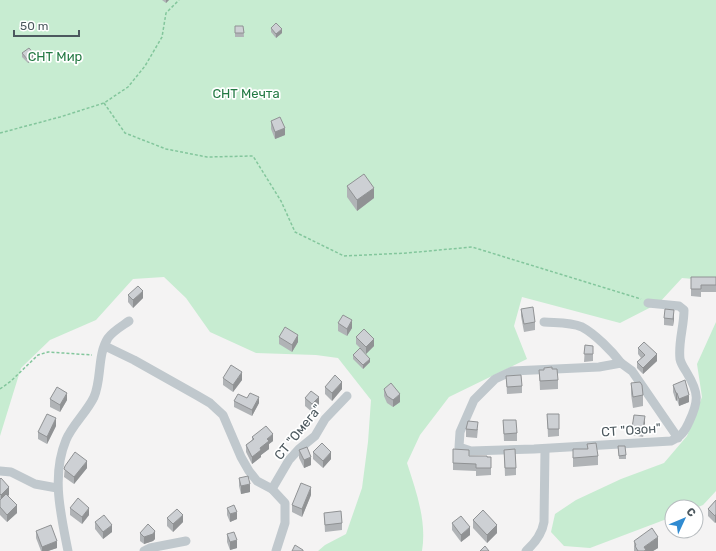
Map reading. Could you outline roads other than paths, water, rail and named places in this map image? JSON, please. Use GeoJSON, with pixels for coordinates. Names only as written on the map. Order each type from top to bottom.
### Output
{"type":"FeatureCollection","features":[{"type":"Feature","properties":{"kind":"street","name":"СТ \"Озон\""},"geometry":{"type":"LineString","coordinates":[[621,364],[599,367],[512,371],[495,379],[474,400],[460,432],[458,447],[471,451],[545,449],[671,441],[678,438],[685,431],[693,414],[697,397],[691,380],[680,362],[678,345],[684,324],[684,310],[679,306],[648,303]]}},
{"type":"Feature","properties":{"kind":"street"},"geometry":{"type":"LineString","coordinates":[[68,551],[57,488],[59,464],[66,440],[94,397],[102,356],[108,338],[129,321]]}},
{"type":"Feature","properties":{"kind":"street"},"geometry":{"type":"LineString","coordinates":[[544,322],[566,323],[582,328],[613,352],[621,364],[632,371],[678,438]]}},
{"type":"Feature","properties":{"kind":"street"},"geometry":{"type":"LineString","coordinates":[[105,346],[134,360],[210,404],[222,415],[249,471],[257,481],[272,489],[285,504],[285,523],[276,551]]}},
{"type":"Feature","properties":{"kind":"street","name":"СТ \"Омега\""},"geometry":{"type":"LineString","coordinates":[[272,489],[289,460],[299,449],[315,436],[325,419],[348,396]]}},
{"type":"Feature","properties":{"kind":"street"},"geometry":{"type":"LineString","coordinates":[[526,551],[543,530],[545,449]]}},
{"type":"Feature","properties":{"kind":"street"},"geometry":{"type":"LineString","coordinates":[[0,471],[11,472],[35,484],[57,488]]}},
{"type":"Feature","properties":{"kind":"street"},"geometry":{"type":"LineString","coordinates":[[144,551],[150,548],[186,540]]}},
{"type":"Feature","properties":{"kind":"park label","name":"СНТ Мир"},"geometry":{"type":"Point","coordinates":[55,56]}},
{"type":"Feature","properties":{"kind":"park label","name":"СНТ Мечта"},"geometry":{"type":"Point","coordinates":[246,93]}}]}
